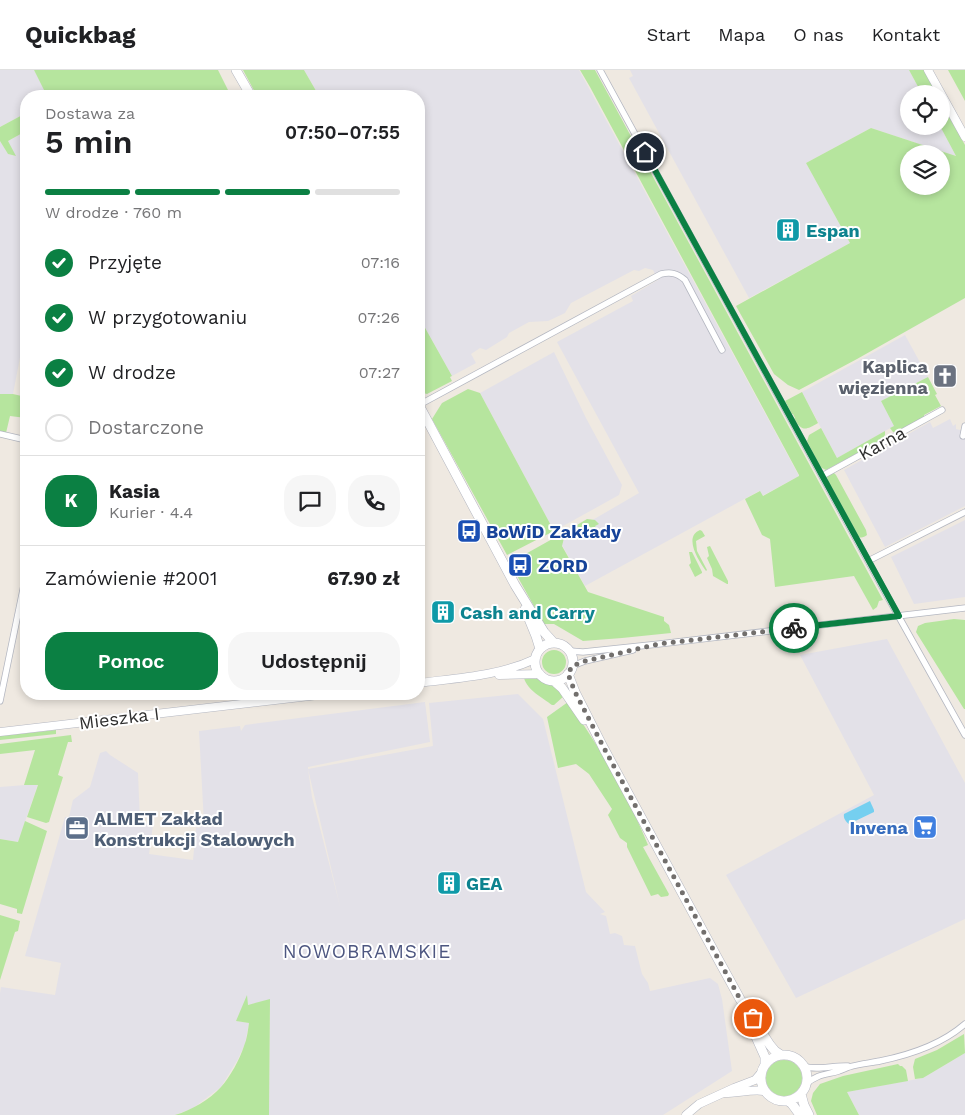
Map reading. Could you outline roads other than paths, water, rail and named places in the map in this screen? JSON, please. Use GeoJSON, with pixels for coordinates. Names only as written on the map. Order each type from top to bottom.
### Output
{"type":"FeatureCollection","features":[{"type":"Feature","properties":{"kind":"main road"},"geometry":{"type":"LineString","coordinates":[[236,70],[247,90]]}},
{"type":"Feature","properties":{"kind":"main road"},"geometry":{"type":"LineString","coordinates":[[425,416],[515,585],[544,632],[554,643]]}},
{"type":"Feature","properties":{"kind":"main road"},"geometry":{"type":"LineString","coordinates":[[515,585],[540,649]]}},
{"type":"Feature","properties":{"kind":"main road"},"geometry":{"type":"LineString","coordinates":[[604,748],[568,696],[554,681],[544,678],[540,674],[535,664],[535,659],[540,649],[554,643],[560,644],[570,651],[572,659],[570,670],[575,692],[604,748],[740,999],[770,1045],[780,1055]]}},
{"type":"Feature","properties":{"kind":"main road"},"geometry":{"type":"LineString","coordinates":[[554,681],[559,680],[570,670]]}},
{"type":"Feature","properties":{"kind":"main road"},"geometry":{"type":"LineString","coordinates":[[740,999],[765,1057],[760,1079],[764,1091],[772,1098],[782,1101],[794,1099],[801,1094],[806,1084],[807,1074],[804,1066],[794,1057],[780,1055],[772,1057],[765,1063]]}},
{"type":"Feature","properties":{"kind":"main road"},"geometry":{"type":"LineString","coordinates":[[801,1094],[808,1115]]}},
{"type":"Feature","properties":{"kind":"main road"},"geometry":{"type":"LineString","coordinates":[[788,1101],[800,1115]]}},
{"type":"Feature","properties":{"kind":"street"},"geometry":{"type":"LineString","coordinates":[[600,70],[965,735]]}},
{"type":"Feature","properties":{"kind":"street"},"geometry":{"type":"LineString","coordinates":[[928,70],[965,136]]}},
{"type":"Feature","properties":{"kind":"street"},"geometry":{"type":"LineString","coordinates":[[425,402],[661,274],[669,272],[675,273],[685,280],[722,350]]}},
{"type":"Feature","properties":{"kind":"street","name":"Karna"},"geometry":{"type":"LineString","coordinates":[[822,476],[942,410]]}},
{"type":"Feature","properties":{"kind":"street"},"geometry":{"type":"LineString","coordinates":[[963,436],[965,426]]}},
{"type":"Feature","properties":{"kind":"street"},"geometry":{"type":"LineString","coordinates":[[0,434],[20,439]]}},
{"type":"Feature","properties":{"kind":"street"},"geometry":{"type":"LineString","coordinates":[[868,561],[965,512]]}},
{"type":"Feature","properties":{"kind":"street"},"geometry":{"type":"LineString","coordinates":[[0,701],[20,604]]}},
{"type":"Feature","properties":{"kind":"street"},"geometry":{"type":"LineString","coordinates":[[570,651],[583,652],[659,644],[965,608]]}},
{"type":"Feature","properties":{"kind":"street"},"geometry":{"type":"LineString","coordinates":[[570,670],[585,661],[659,644]]}},
{"type":"Feature","properties":{"kind":"street"},"geometry":{"type":"LineString","coordinates":[[425,682],[480,675],[519,667],[535,659]]}},
{"type":"Feature","properties":{"kind":"street"},"geometry":{"type":"LineString","coordinates":[[480,675],[540,674]]}},
{"type":"Feature","properties":{"kind":"street","name":"Mieszka I"},"geometry":{"type":"LineString","coordinates":[[0,732],[271,700]]}},
{"type":"Feature","properties":{"kind":"street"},"geometry":{"type":"LineString","coordinates":[[806,1084],[815,1077],[851,1066],[914,1052],[935,1044],[965,1024]]}},
{"type":"Feature","properties":{"kind":"street"},"geometry":{"type":"LineString","coordinates":[[804,1066],[810,1068],[838,1065],[851,1066]]}},
{"type":"Feature","properties":{"kind":"street"},"geometry":{"type":"LineString","coordinates":[[686,1115],[699,1104],[755,1080],[761,1073]]}},
{"type":"Feature","properties":{"kind":"street"},"geometry":{"type":"LineString","coordinates":[[724,1093],[764,1091]]}},
{"type":"Feature","properties":{"kind":"water"},"geometry":{"type":"Polygon","coordinates":[[[870,801],[874,812],[849,824],[847,822],[844,814],[870,801]]]}},
{"type":"Feature","properties":{"kind":"place","name":"Espan"},"geometry":{"type":"Point","coordinates":[788,230]}},
{"type":"Feature","properties":{"kind":"place","name":"Kaplica więzienna"},"geometry":{"type":"Point","coordinates":[945,376]}},
{"type":"Feature","properties":{"kind":"place","name":"BoWiD Zakłady"},"geometry":{"type":"Point","coordinates":[469,531]}},
{"type":"Feature","properties":{"kind":"place","name":"ZORD"},"geometry":{"type":"Point","coordinates":[520,565]}},
{"type":"Feature","properties":{"kind":"place","name":"Cash and Carry"},"geometry":{"type":"Point","coordinates":[443,612]}},
{"type":"Feature","properties":{"kind":"place","name":"Invena"},"geometry":{"type":"Point","coordinates":[925,827]}},
{"type":"Feature","properties":{"kind":"place","name":"ALMET Zakład Konstrukcji Stalowych"},"geometry":{"type":"Point","coordinates":[77,828]}},
{"type":"Feature","properties":{"kind":"place","name":"GEA"},"geometry":{"type":"Point","coordinates":[449,883]}},
{"type":"Feature","properties":{"kind":"district","name":"NOWOBRAMSKIE"},"geometry":{"type":"Point","coordinates":[367,951]}}]}
